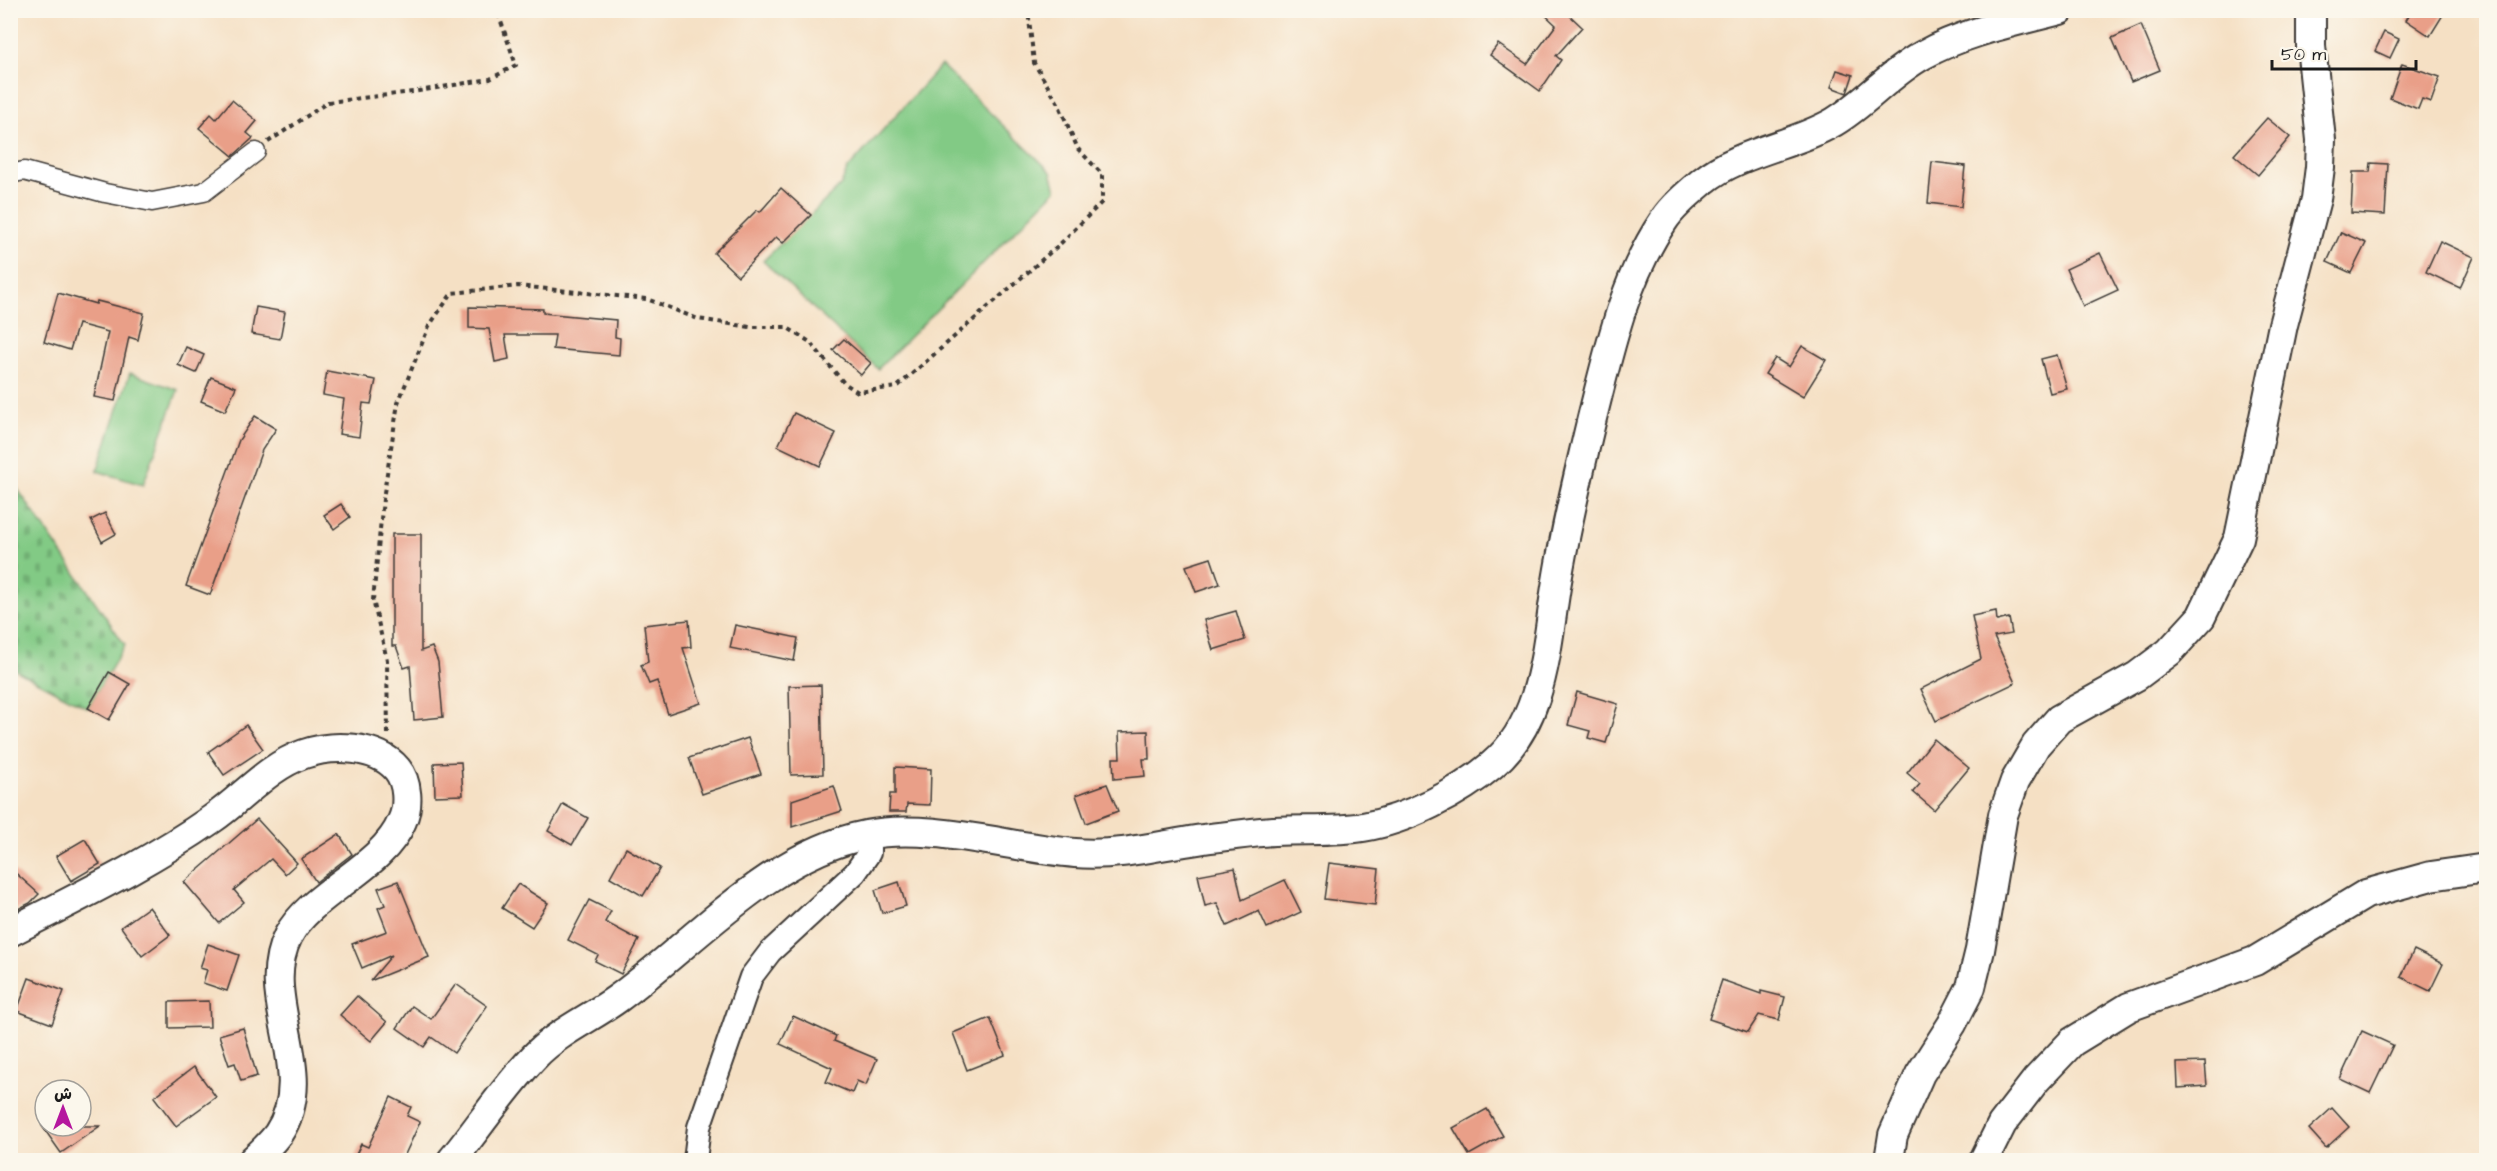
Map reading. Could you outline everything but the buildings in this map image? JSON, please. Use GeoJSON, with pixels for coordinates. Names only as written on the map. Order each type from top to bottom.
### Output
{"type":"FeatureCollection","features":[{"type":"Feature","properties":{"kind":"main road"},"geometry":{"type":"LineString","coordinates":[[452,1161],[539,1052],[616,1000],[731,906],[786,868],[833,845],[869,834],[928,833],[1079,853],[1138,851],[1253,833],[1363,827],[1401,818],[1477,777],[1511,747],[1519,736],[1534,704],[1539,688],[1567,529],[1610,345],[1638,266],[1666,216],[1707,178],[1748,156],[1797,140],[1835,121],[1924,54],[2003,24],[2060,10]]}},
{"type":"Feature","properties":{"kind":"main road"},"geometry":{"type":"LineString","coordinates":[[1889,1161],[1893,1135],[1920,1074],[1952,1024],[1971,987],[1980,950],[2003,815],[2015,782],[2036,745],[2059,719],[2137,676],[2169,652],[2201,617],[2239,538],[2283,326],[2316,199],[2321,140],[2312,46],[2312,10]]}},
{"type":"Feature","properties":{"kind":"main road"},"geometry":{"type":"LineString","coordinates":[[10,932],[170,846],[213,819],[260,778],[287,761],[306,753],[332,748],[359,750],[387,759],[399,772],[405,787],[406,805],[403,820],[395,834],[378,853],[304,915],[290,933],[280,952],[277,971],[293,1065],[293,1088],[289,1107],[278,1134],[254,1161]]}},
{"type":"Feature","properties":{"kind":"main road"},"geometry":{"type":"LineString","coordinates":[[1984,1161],[2002,1124],[2036,1080],[2072,1042],[2129,1007],[2255,961],[2366,894],[2430,876],[2487,868]]}},
{"type":"Feature","properties":{"kind":"street"},"geometry":{"type":"LineString","coordinates":[[10,174],[24,171],[105,193],[152,202],[204,192],[256,152]]}},
{"type":"Feature","properties":{"kind":"street"},"geometry":{"type":"LineString","coordinates":[[695,1161],[699,1127],[752,977],[770,952],[855,873],[869,853],[869,834]]}},
{"type":"Feature","properties":{"kind":"path"},"geometry":{"type":"LineString","coordinates":[[256,152],[284,130],[328,102],[413,92],[490,79],[516,65],[496,10]]}},
{"type":"Feature","properties":{"kind":"path"},"geometry":{"type":"LineString","coordinates":[[387,759],[387,660],[373,600],[383,499],[398,403],[429,326],[453,292],[518,286],[647,299],[698,319],[750,327],[786,327],[810,342],[843,383],[858,392],[897,387],[1060,243],[1101,202],[1101,174],[1078,149],[1058,103],[1034,63],[1028,10]]}},
{"type":"Feature","properties":{"kind":"green space"},"geometry":{"type":"Polygon","coordinates":[[[941,65],[1051,172],[1056,190],[878,369],[763,261],[841,185],[847,170],[941,65]]]}},
{"type":"Feature","properties":{"kind":"green space"},"geometry":{"type":"Polygon","coordinates":[[[130,373],[178,390],[143,485],[97,471],[130,373]]]}},
{"type":"Feature","properties":{"kind":"green space"},"geometry":{"type":"Polygon","coordinates":[[[10,478],[125,645],[88,708],[11,668],[10,478]]]}}]}
